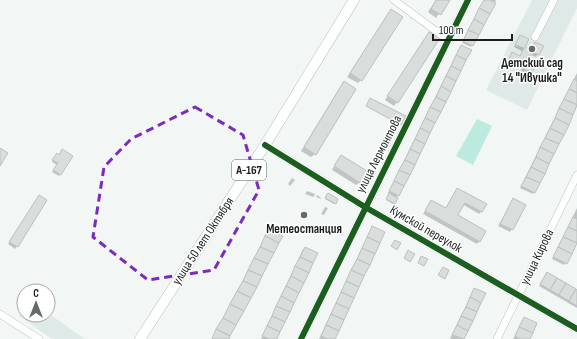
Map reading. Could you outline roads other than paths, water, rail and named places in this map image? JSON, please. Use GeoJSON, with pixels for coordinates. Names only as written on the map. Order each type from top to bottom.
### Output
{"type":"FeatureCollection","features":[{"type":"Feature","properties":{"kind":"highway","name":"улица 50 лет Октября"},"geometry":{"type":"LineString","coordinates":[[140,339],[265,145],[354,0]]}},
{"type":"Feature","properties":{"kind":"street"},"geometry":{"type":"LineString","coordinates":[[394,0],[448,40]]}},
{"type":"Feature","properties":{"kind":"street","name":"улица Лермонтова"},"geometry":{"type":"LineString","coordinates":[[301,339],[468,0]]}},
{"type":"Feature","properties":{"kind":"street"},"geometry":{"type":"LineString","coordinates":[[535,37],[554,0]]}},
{"type":"Feature","properties":{"kind":"street","name":"Кумской переулок"},"geometry":{"type":"LineString","coordinates":[[265,145],[365,207],[577,330]]}},
{"type":"Feature","properties":{"kind":"street","name":"улица Кирова"},"geometry":{"type":"LineString","coordinates":[[497,339],[577,175]]}},
{"type":"Feature","properties":{"kind":"street"},"geometry":{"type":"LineString","coordinates":[[0,314],[39,339]]}},
{"type":"Feature","properties":{"kind":"place","name":"Детский сад 14 \"Ивушка\""},"geometry":{"type":"Point","coordinates":[532,49]}},
{"type":"Feature","properties":{"kind":"place","name":"Метеостанция"},"geometry":{"type":"Point","coordinates":[304,215]}}]}
